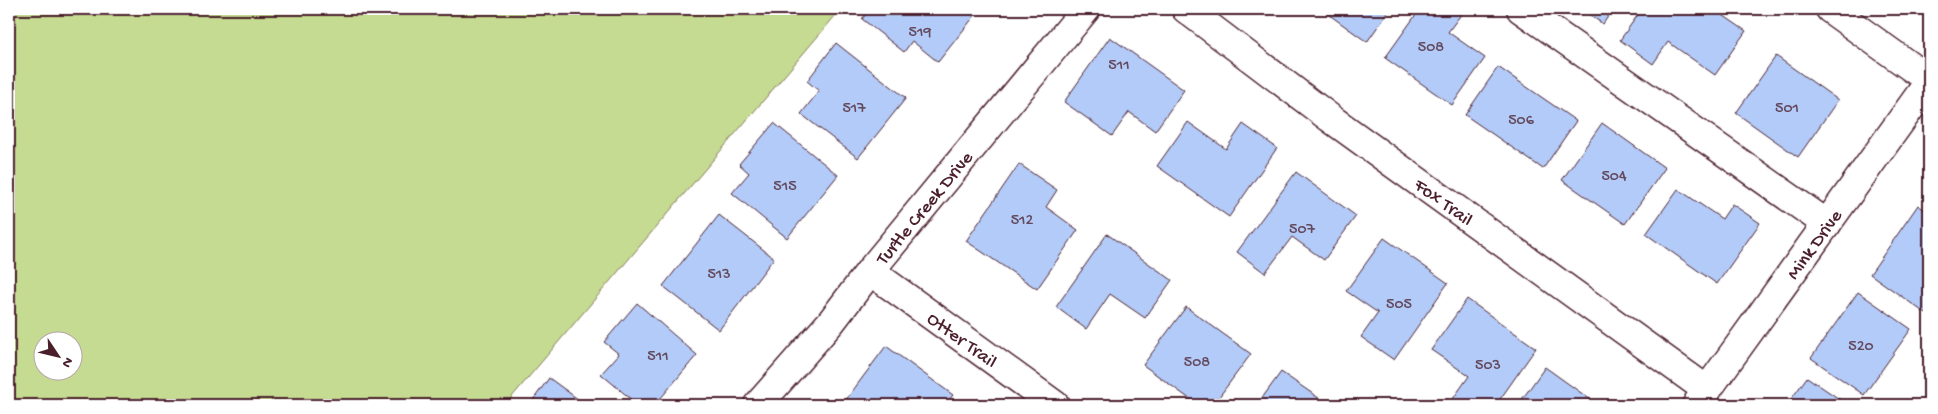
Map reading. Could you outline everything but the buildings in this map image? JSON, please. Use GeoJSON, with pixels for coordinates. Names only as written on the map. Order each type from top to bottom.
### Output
{"type":"FeatureCollection","features":[{"type":"Feature","properties":{"kind":"street","name":"Turtle Creek Drive"},"geometry":{"type":"LineString","coordinates":[[758,405],[831,322],[870,271],[1086,9]]}},
{"type":"Feature","properties":{"kind":"street","name":"Fox Trail"},"geometry":{"type":"LineString","coordinates":[[1186,9],[1701,398]]}},
{"type":"Feature","properties":{"kind":"street"},"geometry":{"type":"LineString","coordinates":[[1521,9],[1827,224]]}},
{"type":"Feature","properties":{"kind":"street"},"geometry":{"type":"LineString","coordinates":[[1830,9],[1929,81]]}},
{"type":"Feature","properties":{"kind":"street","name":"Mink Drive"},"geometry":{"type":"LineString","coordinates":[[1701,398],[1929,81]]}},
{"type":"Feature","properties":{"kind":"street","name":"Otter Trail"},"geometry":{"type":"LineString","coordinates":[[870,271],[1055,405]]}},
{"type":"Feature","properties":{"kind":"green space"},"geometry":{"type":"Polygon","coordinates":[[[9,9],[841,9],[505,405],[9,405],[9,9]]]}}]}
